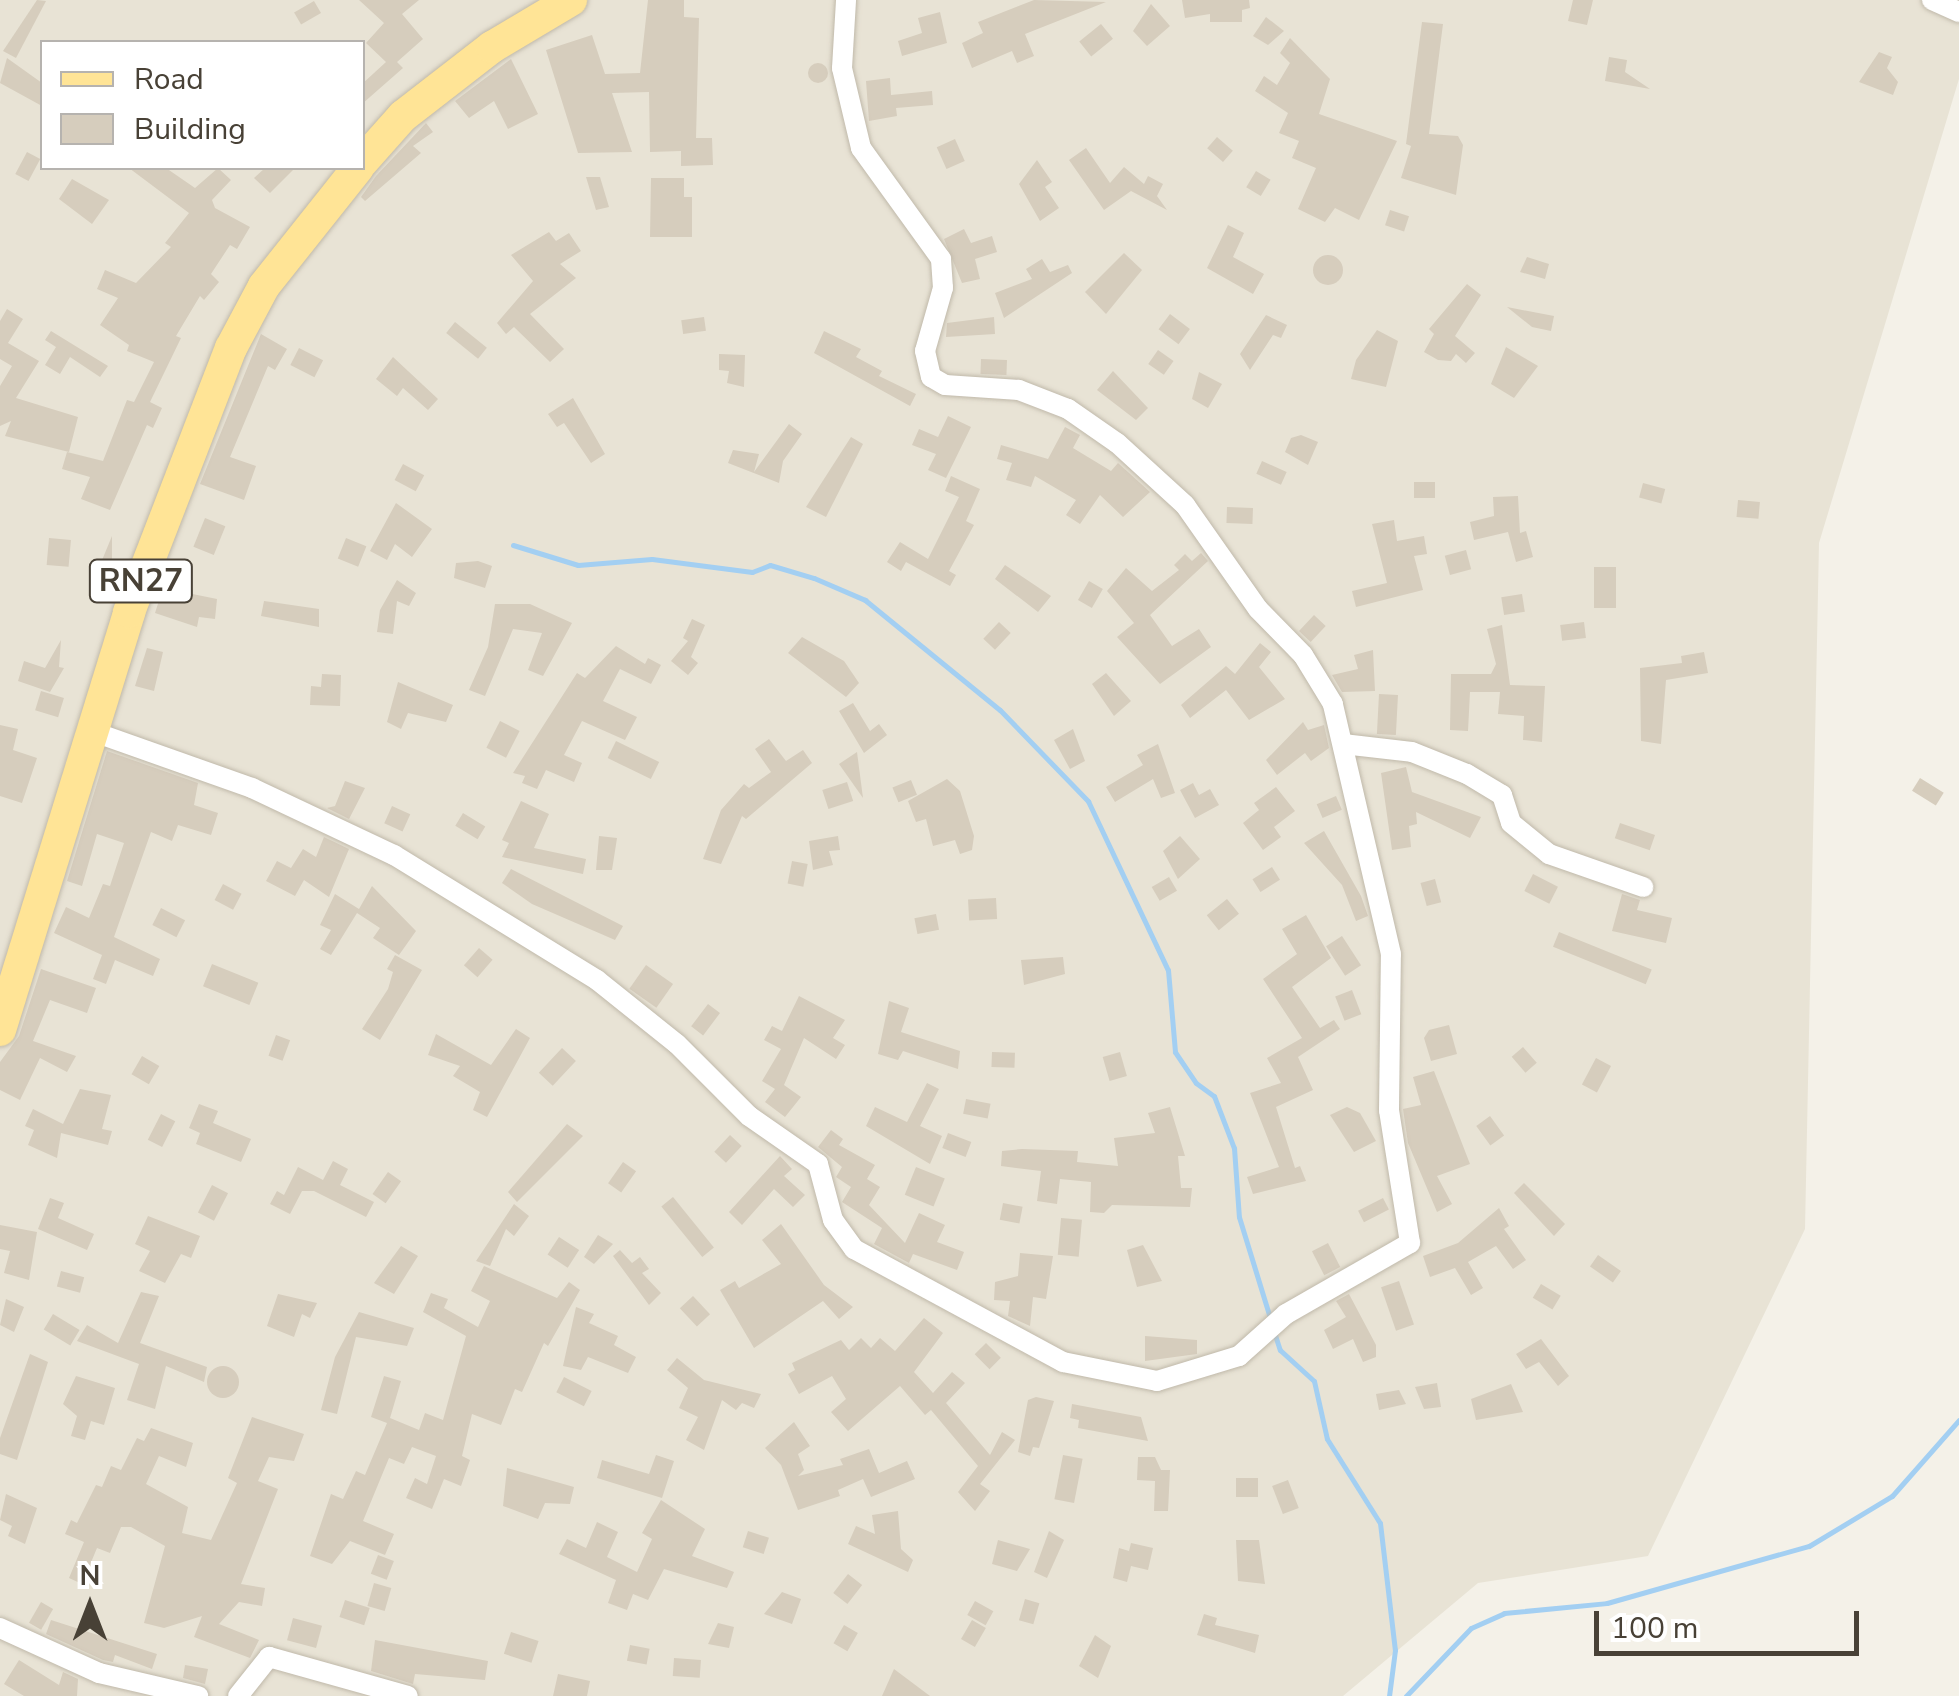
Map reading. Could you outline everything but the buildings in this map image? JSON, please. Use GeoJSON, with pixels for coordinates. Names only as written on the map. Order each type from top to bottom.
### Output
{"type":"FeatureCollection","features":[{"type":"Feature","properties":{"kind":"main road","name":"RN27"},"geometry":{"type":"LineString","coordinates":[[365,159],[404,116],[492,47],[572,0]]}},
{"type":"Feature","properties":{"kind":"main road","name":"RN27"},"geometry":{"type":"LineString","coordinates":[[0,1030],[7,997],[129,612],[231,348],[264,286],[356,170]]}},
{"type":"Feature","properties":{"kind":"street"},"geometry":{"type":"LineString","coordinates":[[91,732],[252,788],[394,855],[624,999],[749,1116],[818,1164],[833,1220],[854,1249],[1064,1362],[1157,1381],[1239,1356],[1286,1314],[1410,1242],[1389,1110],[1391,954],[1333,704],[1303,656],[1258,609],[1184,505],[1117,444],[1068,409],[1019,390],[944,385],[931,376],[924,351],[943,288],[941,259],[861,148],[842,68],[846,0]]}},
{"type":"Feature","properties":{"kind":"street"},"geometry":{"type":"LineString","coordinates":[[1932,0],[1959,12]]}},
{"type":"Feature","properties":{"kind":"street"},"geometry":{"type":"LineString","coordinates":[[1343,744],[1412,752],[1467,774],[1502,795],[1510,823],[1550,854],[1643,887]]}},
{"type":"Feature","properties":{"kind":"street"},"geometry":{"type":"LineString","coordinates":[[0,1628],[99,1673],[187,1695]]}},
{"type":"Feature","properties":{"kind":"street"},"geometry":{"type":"LineString","coordinates":[[238,1696],[269,1657],[408,1696]]}},
{"type":"Feature","properties":{"kind":"shaded area"},"geometry":{"type":"Polygon","coordinates":[[[0,0],[1959,0],[1959,79],[1819,543],[1805,1229],[1648,1556],[1478,1583],[1343,1696],[0,1696],[0,0]]]}},
{"type":"Feature","properties":{"kind":"waterway"},"geometry":{"type":"LineString","coordinates":[[513,545],[578,565],[652,559],[752,572],[770,565],[814,578],[865,600],[1000,710],[1088,801],[1168,970],[1175,1052],[1196,1083],[1214,1096],[1234,1148],[1239,1217],[1271,1321]]}},
{"type":"Feature","properties":{"kind":"waterway"},"geometry":{"type":"LineString","coordinates":[[1274,1332],[1280,1350],[1314,1381],[1327,1439],[1380,1523],[1395,1650],[1389,1696]]}},
{"type":"Feature","properties":{"kind":"waterway"},"geometry":{"type":"LineString","coordinates":[[1406,1696],[1471,1628],[1504,1613],[1607,1603],[1809,1546],[1892,1496],[1959,1420]]}}]}
